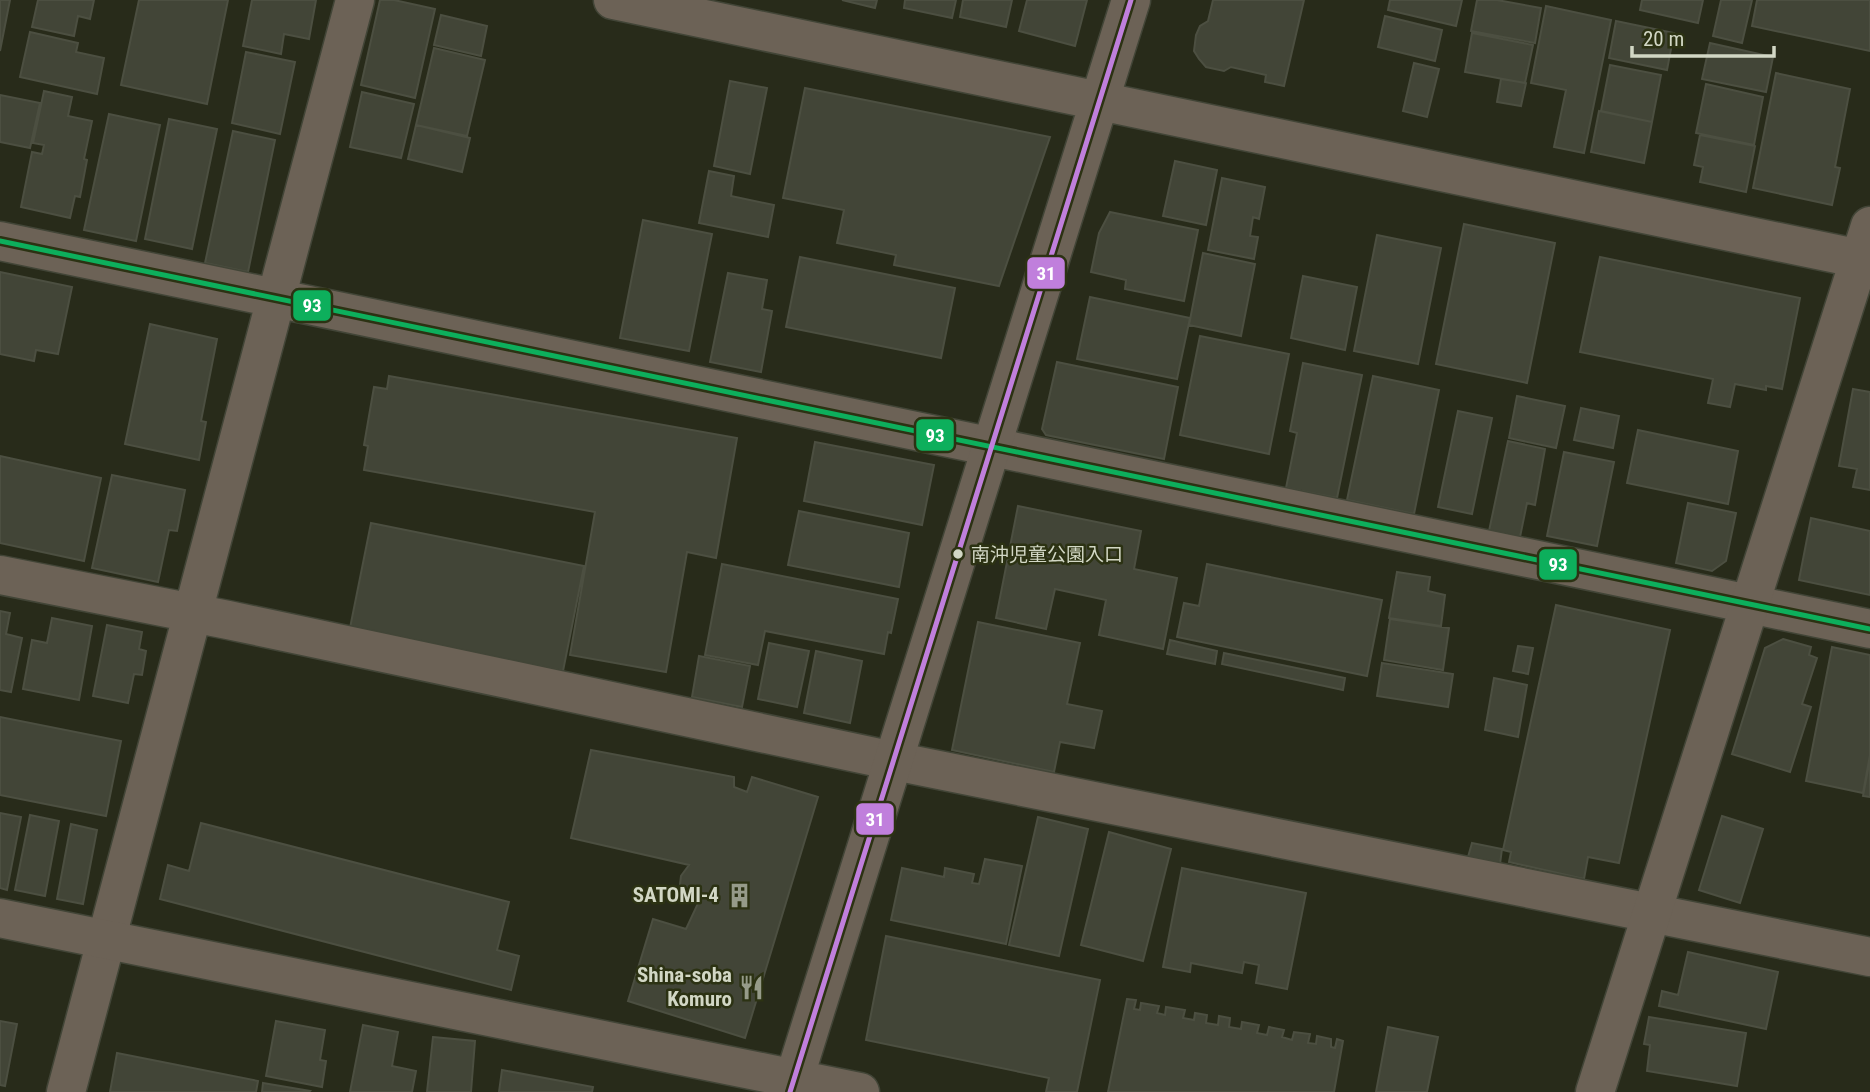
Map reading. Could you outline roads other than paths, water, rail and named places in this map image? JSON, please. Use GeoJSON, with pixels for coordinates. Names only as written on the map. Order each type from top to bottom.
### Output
{"type":"FeatureCollection","features":[{"type":"Feature","properties":{"kind":"street"},"geometry":{"type":"LineString","coordinates":[[66,1092],[355,0]]}},
{"type":"Feature","properties":{"kind":"street"},"geometry":{"type":"LineString","coordinates":[[612,0],[1100,100],[1867,248],[1750,604],[1595,1092]]}},
{"type":"Feature","properties":{"kind":"street"},"geometry":{"type":"LineString","coordinates":[[792,1086],[1131,0]]}},
{"type":"Feature","properties":{"kind":"street"},"geometry":{"type":"LineString","coordinates":[[0,241],[1870,629]]}},
{"type":"Feature","properties":{"kind":"street"},"geometry":{"type":"LineString","coordinates":[[0,575],[894,761],[1870,957]]}},
{"type":"Feature","properties":{"kind":"street"},"geometry":{"type":"LineString","coordinates":[[0,918],[792,1086],[860,1092]]}},
{"type":"Feature","properties":{"kind":"place","name":"南沖児童公園入口"},"geometry":{"type":"Point","coordinates":[958,554]}},
{"type":"Feature","properties":{"kind":"place","name":"SATOMI-4"},"geometry":{"type":"Point","coordinates":[739,895]}},
{"type":"Feature","properties":{"kind":"place","name":"Shina-soba Komuro"},"geometry":{"type":"Point","coordinates":[752,987]}}]}
